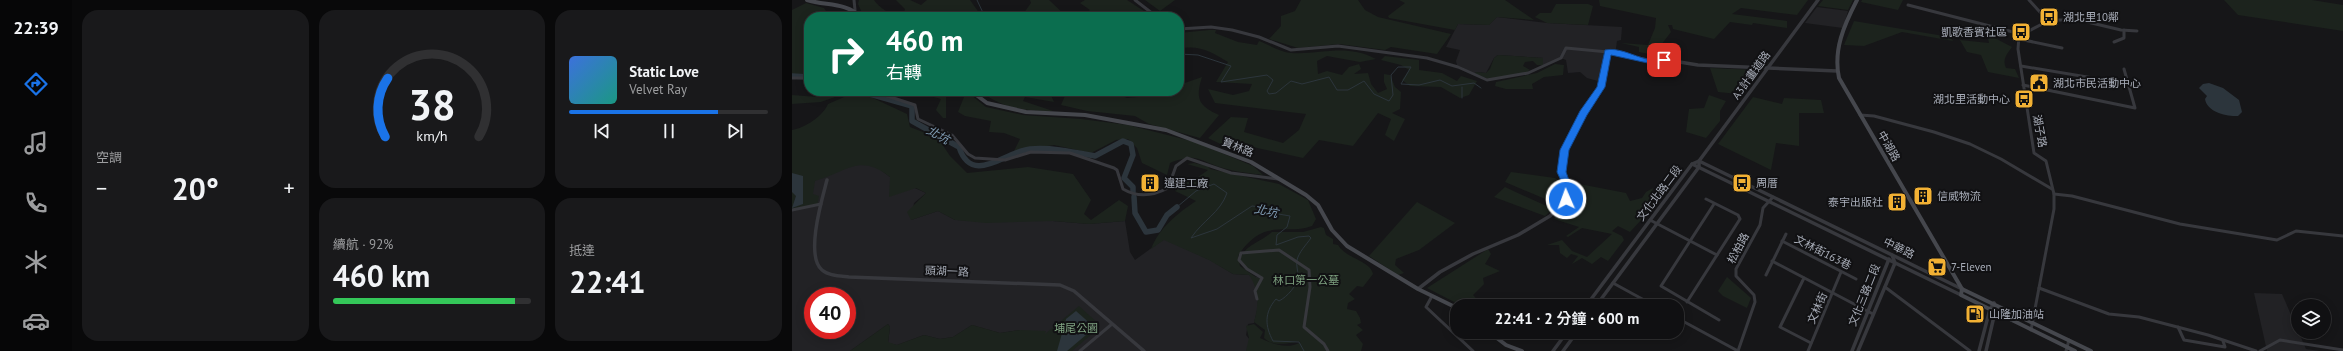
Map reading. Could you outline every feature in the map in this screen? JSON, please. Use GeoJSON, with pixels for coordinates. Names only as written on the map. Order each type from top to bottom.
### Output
{"type":"FeatureCollection","features":[{"type":"Feature","properties":{"kind":"main road"},"geometry":{"type":"LineString","coordinates":[[808,0],[818,4],[839,5],[855,10]]}},
{"type":"Feature","properties":{"kind":"main road","name":"中湖路"},"geometry":{"type":"LineString","coordinates":[[1857,0],[1838,49],[1837,71],[1843,87],[1962,292]]}},
{"type":"Feature","properties":{"kind":"main road","name":"寶林路"},"geometry":{"type":"LineString","coordinates":[[979,96],[988,102],[1026,112],[1098,117],[1131,122],[1181,134],[1251,162],[1306,195],[1318,205],[1332,230],[1347,246],[1418,289],[1450,305]]}},
{"type":"Feature","properties":{"kind":"main road","name":"中華路"},"geometry":{"type":"LineString","coordinates":[[1962,292],[1994,303],[2091,351]]}},
{"type":"Feature","properties":{"kind":"main road","name":"中華路"},"geometry":{"type":"LineString","coordinates":[[1962,292],[1995,312],[2066,349],[2075,351]]}},
{"type":"Feature","properties":{"kind":"main road"},"geometry":{"type":"LineString","coordinates":[[1498,339],[1506,345],[1522,351]]}},
{"type":"Feature","properties":{"kind":"street"},"geometry":{"type":"LineString","coordinates":[[854,0],[855,10]]}},
{"type":"Feature","properties":{"kind":"street"},"geometry":{"type":"LineString","coordinates":[[1135,0],[1151,12]]}},
{"type":"Feature","properties":{"kind":"street","name":"A3計畫道路"},"geometry":{"type":"LineString","coordinates":[[1699,161],[1818,0]]}},
{"type":"Feature","properties":{"kind":"street"},"geometry":{"type":"LineString","coordinates":[[2029,0],[2048,20],[2079,20],[2124,30],[2137,31]]}},
{"type":"Feature","properties":{"kind":"street"},"geometry":{"type":"LineString","coordinates":[[1908,5],[2021,34],[2044,25],[2048,20]]}},
{"type":"Feature","properties":{"kind":"street"},"geometry":{"type":"LineString","coordinates":[[1184,29],[1211,27],[1232,30],[1259,37],[1291,50],[1338,46],[1427,58],[1458,67],[1487,80],[1502,79],[1528,73],[1545,64],[1562,58],[1566,48],[1624,54],[1647,62],[1667,60],[1698,65],[1837,71]]}},
{"type":"Feature","properties":{"kind":"street"},"geometry":{"type":"LineString","coordinates":[[2114,42],[2124,38],[2124,30]]}},
{"type":"Feature","properties":{"kind":"street","name":"湖子路"},"geometry":{"type":"LineString","coordinates":[[2021,34],[2019,39],[2023,85],[2034,153],[2046,161],[2054,194],[2054,209],[2031,330]]}},
{"type":"Feature","properties":{"kind":"street"},"geometry":{"type":"LineString","coordinates":[[2019,39],[2062,48]]}},
{"type":"Feature","properties":{"kind":"street"},"geometry":{"type":"LineString","coordinates":[[1418,289],[1440,272],[1473,254],[1518,235],[1544,220],[1566,199],[1568,191],[1567,185],[1561,172],[1565,150],[1583,114],[1601,87],[1608,52]]}},
{"type":"Feature","properties":{"kind":"street"},"geometry":{"type":"LineString","coordinates":[[2021,66],[2129,84]]}},
{"type":"Feature","properties":{"kind":"street"},"geometry":{"type":"LineString","coordinates":[[2023,85],[2072,94],[2097,102],[2135,108],[2124,69]]}},
{"type":"Feature","properties":{"kind":"street"},"geometry":{"type":"LineString","coordinates":[[792,78],[804,78]]}},
{"type":"Feature","properties":{"kind":"street"},"geometry":{"type":"LineString","coordinates":[[888,96],[916,105],[918,119],[952,135],[968,154],[975,158],[1005,160],[1031,152],[1078,154],[1117,170],[1123,189],[1135,195],[1158,194],[1168,188],[1175,166],[1184,159],[1206,162],[1216,169],[1278,179]]}},
{"type":"Feature","properties":{"kind":"street"},"geometry":{"type":"LineString","coordinates":[[1860,115],[1869,114],[1884,120],[1930,129],[1972,145],[1995,155],[2052,190]]}},
{"type":"Feature","properties":{"kind":"street","name":"文化北路二段"},"geometry":{"type":"LineString","coordinates":[[1591,299],[1692,164],[1699,161]]}},
{"type":"Feature","properties":{"kind":"street","name":"文化北路二段"},"geometry":{"type":"LineString","coordinates":[[1601,299],[1698,167],[1699,161]]}},
{"type":"Feature","properties":{"kind":"street","name":"中華路"},"geometry":{"type":"LineString","coordinates":[[1699,161],[1892,255],[1962,292]]}},
{"type":"Feature","properties":{"kind":"street","name":"中華路"},"geometry":{"type":"LineString","coordinates":[[1692,164],[1895,263],[1962,292]]}},
{"type":"Feature","properties":{"kind":"street","name":"頭湖一路"},"geometry":{"type":"LineString","coordinates":[[827,180],[821,204],[814,256],[821,270],[829,274],[849,277],[1060,285],[1074,291],[1144,351]]}},
{"type":"Feature","properties":{"kind":"street"},"geometry":{"type":"LineString","coordinates":[[2054,194],[2076,197],[2180,224],[2277,240],[2296,230],[2343,236]]}},
{"type":"Feature","properties":{"kind":"street","name":"松柏路"},"geometry":{"type":"LineString","coordinates":[[1738,351],[1755,302],[1754,295],[1736,276],[1736,268],[1760,225],[1763,208],[1773,197]]}},
{"type":"Feature","properties":{"kind":"street"},"geometry":{"type":"LineString","coordinates":[[1687,302],[1740,219],[1738,215],[1706,199]]}},
{"type":"Feature","properties":{"kind":"street"},"geometry":{"type":"LineString","coordinates":[[792,210],[821,204]]}},
{"type":"Feature","properties":{"kind":"street"},"geometry":{"type":"LineString","coordinates":[[1714,204],[1660,286],[1719,320]]}},
{"type":"Feature","properties":{"kind":"street"},"geometry":{"type":"LineString","coordinates":[[1650,220],[1717,255]]}},
{"type":"Feature","properties":{"kind":"street"},"geometry":{"type":"LineString","coordinates":[[1766,275],[1786,234]]}},
{"type":"Feature","properties":{"kind":"street","name":"文林街163巷"},"geometry":{"type":"LineString","coordinates":[[1782,241],[1856,279]]}},
{"type":"Feature","properties":{"kind":"street"},"geometry":{"type":"LineString","coordinates":[[1257,299],[1255,290],[1262,278],[1247,268],[1239,260],[1241,253],[1279,250],[1309,270],[1308,306],[1304,326],[1324,344],[1328,351]]}},
{"type":"Feature","properties":{"kind":"street","name":"文化三路二段"},"geometry":{"type":"LineString","coordinates":[[1852,351],[1866,311],[1888,259],[1892,255],[1895,263],[1858,351]]}},
{"type":"Feature","properties":{"kind":"street"},"geometry":{"type":"LineString","coordinates":[[1772,261],[1873,314]]}},
{"type":"Feature","properties":{"kind":"street","name":"文林街"},"geometry":{"type":"LineString","coordinates":[[1808,351],[1841,272]]}},
{"type":"Feature","properties":{"kind":"street"},"geometry":{"type":"LineString","coordinates":[[1804,278],[1780,327],[1811,343]]}},
{"type":"Feature","properties":{"kind":"street"},"geometry":{"type":"LineString","coordinates":[[1613,283],[1643,299]]}},
{"type":"Feature","properties":{"kind":"street"},"geometry":{"type":"LineString","coordinates":[[1885,287],[1970,351]]}},
{"type":"Feature","properties":{"kind":"street"},"geometry":{"type":"LineString","coordinates":[[2039,288],[2109,314],[2132,315],[2223,340],[2256,351]]}},
{"type":"Feature","properties":{"kind":"street"},"geometry":{"type":"LineString","coordinates":[[1432,296],[1426,307],[1473,351]]}},
{"type":"Feature","properties":{"kind":"street"},"geometry":{"type":"LineString","coordinates":[[1979,351],[1990,309],[1994,303]]}},
{"type":"Feature","properties":{"kind":"street"},"geometry":{"type":"LineString","coordinates":[[1986,351],[1995,312],[1994,303]]}},
{"type":"Feature","properties":{"kind":"street"},"geometry":{"type":"LineString","coordinates":[[1684,322],[1738,351]]}},
{"type":"Feature","properties":{"kind":"street"},"geometry":{"type":"LineString","coordinates":[[1080,351],[1112,324]]}},
{"type":"Feature","properties":{"kind":"street"},"geometry":{"type":"LineString","coordinates":[[2178,327],[2184,340],[2225,347]]}},
{"type":"Feature","properties":{"kind":"street"},"geometry":{"type":"LineString","coordinates":[[1553,351],[1562,339]]}},
{"type":"Feature","properties":{"kind":"street"},"geometry":{"type":"LineString","coordinates":[[1563,351],[1572,339]]}},
{"type":"Feature","properties":{"kind":"street"},"geometry":{"type":"LineString","coordinates":[[2066,349],[2069,340]]}},
{"type":"Feature","properties":{"kind":"street"},"geometry":{"type":"LineString","coordinates":[[2223,340],[2228,351]]}},
{"type":"Feature","properties":{"kind":"street"},"geometry":{"type":"LineString","coordinates":[[2260,351],[2265,350],[2275,341],[2280,340],[2343,350]]}},
{"type":"Feature","properties":{"kind":"shaded area"},"geometry":{"type":"Polygon","coordinates":[[[1817,7],[1848,11],[1843,28],[1805,23],[1817,7]]]}},
{"type":"Feature","properties":{"kind":"shaded area"},"geometry":{"type":"Polygon","coordinates":[[[1497,17],[1547,23],[1622,27],[1621,40],[1617,41],[1615,55],[1606,54],[1601,80],[1598,81],[1587,78],[1580,72],[1568,73],[1566,60],[1561,58],[1543,65],[1543,58],[1498,55],[1494,58],[1486,73],[1476,72],[1474,74],[1457,65],[1456,61],[1460,50],[1446,47],[1458,24],[1489,25],[1497,17]]]}},
{"type":"Feature","properties":{"kind":"shaded area"},"geometry":{"type":"Polygon","coordinates":[[[2209,83],[2223,88],[2239,100],[2242,112],[2238,116],[2228,116],[2218,113],[2209,107],[2205,99],[2207,96],[2199,88],[2203,84],[2209,83]]]}},
{"type":"Feature","properties":{"kind":"shaded area"},"geometry":{"type":"Polygon","coordinates":[[[805,156],[814,156],[824,161],[851,161],[877,167],[890,177],[926,193],[914,203],[911,220],[938,211],[955,220],[1053,221],[1089,224],[1125,221],[1130,252],[1135,260],[1164,239],[1210,260],[1233,274],[1249,275],[1265,279],[1254,323],[1248,324],[1246,335],[1259,351],[1036,351],[1020,330],[1000,333],[972,325],[953,337],[940,339],[924,335],[897,345],[888,343],[890,327],[888,324],[850,351],[792,351],[792,161],[805,156]]]}},
{"type":"Feature","properties":{"kind":"shaded area"},"geometry":{"type":"Polygon","coordinates":[[[792,173],[803,176],[803,204],[792,208],[796,196],[792,192],[792,173]]]}},
{"type":"Feature","properties":{"kind":"shaded area"},"geometry":{"type":"Polygon","coordinates":[[[2254,293],[2282,294],[2291,315],[2291,339],[2302,339],[2306,349],[2320,351],[2267,351],[2254,293]]]}},
{"type":"Feature","properties":{"kind":"shaded area"},"geometry":{"type":"Polygon","coordinates":[[[1076,311],[1093,326],[1093,329],[1067,351],[1057,351],[1066,319],[1076,311]]]}},
{"type":"Feature","properties":{"kind":"green space"},"geometry":{"type":"Polygon","coordinates":[[[859,0],[874,0],[889,12],[862,12],[858,4],[859,0]]]}},
{"type":"Feature","properties":{"kind":"green space"},"geometry":{"type":"Polygon","coordinates":[[[896,0],[910,0],[921,5],[927,0],[970,0],[978,12],[904,12],[905,9],[896,0]]]}},
{"type":"Feature","properties":{"kind":"green space"},"geometry":{"type":"Polygon","coordinates":[[[1030,0],[1049,0],[1062,12],[1025,12],[1031,3],[1030,0]]]}},
{"type":"Feature","properties":{"kind":"green space"},"geometry":{"type":"Polygon","coordinates":[[[1085,0],[1127,0],[1145,12],[1088,12],[1090,10],[1080,3],[1085,0]]]}},
{"type":"Feature","properties":{"kind":"green space"},"geometry":{"type":"Polygon","coordinates":[[[1145,0],[1175,0],[1160,11],[1145,0]]]}},
{"type":"Feature","properties":{"kind":"green space"},"geometry":{"type":"Polygon","coordinates":[[[1301,0],[1358,0],[1365,10],[1378,17],[1451,34],[1437,54],[1391,47],[1385,50],[1339,44],[1298,48],[1269,39],[1281,26],[1281,16],[1295,11],[1301,0]]]}},
{"type":"Feature","properties":{"kind":"green space"},"geometry":{"type":"Polygon","coordinates":[[[1399,0],[1505,0],[1534,20],[1497,17],[1489,25],[1458,24],[1455,30],[1389,18],[1388,16],[1405,3],[1399,0]]]}},
{"type":"Feature","properties":{"kind":"green space"},"geometry":{"type":"Polygon","coordinates":[[[1599,0],[1808,0],[1797,15],[1741,8],[1732,14],[1787,21],[1787,28],[1753,23],[1752,25],[1730,22],[1714,39],[1673,29],[1672,25],[1668,25],[1671,32],[1661,45],[1659,56],[1639,52],[1639,47],[1621,43],[1648,45],[1655,28],[1656,18],[1600,6],[1599,0]]]}},
{"type":"Feature","properties":{"kind":"green space"},"geometry":{"type":"Polygon","coordinates":[[[1823,0],[1853,0],[1848,10],[1818,6],[1823,0]]]}},
{"type":"Feature","properties":{"kind":"green space"},"geometry":{"type":"Polygon","coordinates":[[[1862,0],[1903,0],[1898,10],[1861,2],[1862,0]]]}},
{"type":"Feature","properties":{"kind":"green space"},"geometry":{"type":"Polygon","coordinates":[[[2224,0],[2312,0],[2343,5],[2343,31],[2238,15],[2224,0]]]}},
{"type":"Feature","properties":{"kind":"green space"},"geometry":{"type":"Polygon","coordinates":[[[806,3],[824,8],[827,12],[804,12],[804,75],[792,74],[792,10],[806,3]]]}},
{"type":"Feature","properties":{"kind":"green space"},"geometry":{"type":"Polygon","coordinates":[[[1556,4],[1588,4],[1593,6],[1588,25],[1547,23],[1535,17],[1540,13],[1551,13],[1556,4]]]}},
{"type":"Feature","properties":{"kind":"green space"},"geometry":{"type":"Polygon","coordinates":[[[1854,21],[1950,37],[1953,41],[1902,32],[1864,46],[1844,45],[1854,21]]]}},
{"type":"Feature","properties":{"kind":"green space"},"geometry":{"type":"Polygon","coordinates":[[[1216,30],[1215,33],[1238,42],[1257,45],[1259,41],[1279,50],[1291,53],[1344,51],[1365,54],[1376,59],[1360,62],[1327,56],[1317,61],[1318,74],[1327,71],[1342,75],[1349,67],[1359,64],[1361,69],[1354,74],[1368,73],[1371,84],[1378,93],[1387,89],[1384,82],[1384,74],[1390,75],[1395,87],[1401,92],[1400,109],[1392,113],[1405,119],[1394,141],[1385,135],[1391,119],[1378,113],[1353,146],[1319,140],[1303,158],[1253,147],[1243,155],[1208,138],[1231,117],[1248,118],[1244,132],[1283,143],[1299,130],[1306,114],[1215,103],[1208,89],[1233,95],[1249,91],[1252,84],[1216,82],[1228,62],[1199,48],[1184,48],[1184,32],[1216,30]]]}},
{"type":"Feature","properties":{"kind":"green space"},"geometry":{"type":"Polygon","coordinates":[[[1987,34],[2012,47],[2006,57],[2005,65],[2006,68],[2015,69],[2019,78],[1988,72],[1981,55],[1967,52],[1960,40],[1989,43],[1987,34]]]}},
{"type":"Feature","properties":{"kind":"green space"},"geometry":{"type":"Polygon","coordinates":[[[1498,55],[1543,58],[1543,65],[1537,65],[1533,61],[1525,62],[1523,66],[1530,70],[1527,72],[1492,80],[1474,74],[1476,72],[1486,73],[1490,69],[1494,58],[1498,55]]]}},
{"type":"Feature","properties":{"kind":"green space"},"geometry":{"type":"Polygon","coordinates":[[[1385,56],[1419,60],[1419,70],[1442,73],[1457,81],[1461,76],[1477,81],[1469,95],[1460,98],[1441,87],[1410,86],[1402,80],[1409,70],[1401,65],[1381,60],[1385,56]]]}},
{"type":"Feature","properties":{"kind":"green space"},"geometry":{"type":"Polygon","coordinates":[[[1555,64],[1564,65],[1563,75],[1544,77],[1532,84],[1533,89],[1506,89],[1495,86],[1496,82],[1537,73],[1555,64]]]}},
{"type":"Feature","properties":{"kind":"green space"},"geometry":{"type":"Polygon","coordinates":[[[1710,68],[1756,70],[1738,94],[1718,92],[1710,68]]]}},
{"type":"Feature","properties":{"kind":"green space"},"geometry":{"type":"Polygon","coordinates":[[[1202,77],[1199,91],[1200,101],[1212,112],[1219,115],[1200,138],[1149,124],[1135,116],[1087,111],[1061,105],[1065,96],[1122,96],[1127,98],[1149,96],[1184,96],[1184,83],[1202,77]]]}},
{"type":"Feature","properties":{"kind":"green space"},"geometry":{"type":"Polygon","coordinates":[[[792,95],[818,97],[838,96],[821,102],[792,104],[792,95]]]}},
{"type":"Feature","properties":{"kind":"green space"},"geometry":{"type":"Polygon","coordinates":[[[1709,95],[1726,101],[1720,111],[1720,121],[1706,138],[1686,132],[1689,109],[1704,108],[1709,95]]]}},
{"type":"Feature","properties":{"kind":"green space"},"geometry":{"type":"Polygon","coordinates":[[[846,96],[869,96],[907,114],[910,127],[938,138],[950,156],[967,173],[1028,167],[1073,174],[1091,200],[1084,214],[1091,220],[1119,200],[1128,206],[1125,221],[1089,224],[1053,221],[986,223],[955,220],[938,211],[911,220],[907,212],[926,193],[916,188],[889,197],[890,177],[870,166],[861,165],[845,169],[815,181],[813,194],[819,196],[817,206],[792,211],[792,130],[813,121],[822,113],[828,104],[846,96]]]}},
{"type":"Feature","properties":{"kind":"green space"},"geometry":{"type":"Polygon","coordinates":[[[930,96],[946,96],[946,118],[943,118],[936,110],[941,99],[930,96]]]}},
{"type":"Feature","properties":{"kind":"green space"},"geometry":{"type":"Polygon","coordinates":[[[972,96],[986,107],[1023,115],[1081,119],[1128,125],[1195,142],[1253,166],[1263,175],[1228,169],[1198,159],[1187,158],[1170,163],[1167,175],[1142,163],[1137,148],[1128,139],[1116,140],[1091,153],[1054,145],[1014,151],[1020,139],[1004,133],[989,132],[991,121],[965,116],[958,112],[964,97],[972,96]]]}},
{"type":"Feature","properties":{"kind":"green space"},"geometry":{"type":"Polygon","coordinates":[[[988,96],[1051,96],[1054,102],[1025,97],[1023,101],[1053,111],[1015,108],[997,102],[988,96]]]}},
{"type":"Feature","properties":{"kind":"green space"},"geometry":{"type":"Polygon","coordinates":[[[1753,97],[1782,104],[1784,98],[1821,100],[1824,113],[1799,113],[1799,146],[1776,143],[1771,170],[1718,144],[1753,97]]]}},
{"type":"Feature","properties":{"kind":"green space","name":"林口第一公墓"},"geometry":{"type":"Polygon","coordinates":[[[1194,163],[1208,166],[1210,169],[1279,184],[1308,200],[1316,219],[1312,226],[1301,229],[1274,230],[1259,235],[1250,241],[1240,252],[1238,256],[1240,266],[1257,278],[1260,278],[1261,276],[1249,270],[1240,261],[1241,256],[1248,248],[1272,232],[1303,232],[1321,227],[1324,228],[1326,235],[1333,239],[1333,244],[1338,245],[1346,253],[1368,266],[1373,274],[1363,287],[1357,286],[1349,294],[1355,299],[1348,303],[1347,309],[1356,311],[1361,323],[1357,325],[1363,330],[1356,335],[1363,344],[1361,351],[1246,351],[1249,338],[1246,326],[1254,324],[1263,332],[1260,338],[1267,341],[1264,338],[1265,330],[1254,322],[1257,309],[1257,297],[1255,286],[1249,275],[1233,274],[1209,260],[1164,240],[1151,249],[1154,241],[1164,228],[1176,216],[1196,201],[1175,191],[1175,186],[1194,180],[1208,170],[1187,164],[1194,163]],[[1268,341],[1280,345],[1291,346],[1301,342],[1290,341],[1296,342],[1283,344],[1268,341]]]}},
{"type":"Feature","properties":{"kind":"green space"},"geometry":{"type":"Polygon","coordinates":[[[1511,172],[1555,178],[1565,185],[1557,204],[1505,182],[1511,172]]]}},
{"type":"Feature","properties":{"kind":"green space"},"geometry":{"type":"Polygon","coordinates":[[[1569,182],[1626,193],[1630,201],[1642,198],[1646,192],[1653,188],[1649,202],[1652,208],[1630,232],[1618,226],[1612,231],[1622,236],[1624,240],[1608,261],[1601,257],[1592,264],[1582,258],[1572,264],[1578,256],[1571,254],[1567,258],[1560,253],[1559,245],[1547,245],[1562,240],[1572,251],[1587,257],[1612,234],[1582,228],[1568,237],[1566,236],[1579,227],[1554,219],[1573,193],[1569,182]]]}},
{"type":"Feature","properties":{"kind":"green space"},"geometry":{"type":"Polygon","coordinates":[[[1505,187],[1553,209],[1545,216],[1494,197],[1505,187]]]}},
{"type":"Feature","properties":{"kind":"green space"},"geometry":{"type":"Polygon","coordinates":[[[1417,202],[1455,223],[1419,250],[1396,259],[1395,265],[1404,273],[1398,275],[1369,256],[1417,202]]]}},
{"type":"Feature","properties":{"kind":"green space"},"geometry":{"type":"Polygon","coordinates":[[[1488,249],[1491,254],[1485,264],[1500,271],[1483,278],[1484,284],[1473,295],[1477,299],[1450,300],[1427,288],[1488,249]]]}},
{"type":"Feature","properties":{"kind":"green space"},"geometry":{"type":"Polygon","coordinates":[[[1727,277],[1751,298],[1747,308],[1723,296],[1718,291],[1727,277]]]}},
{"type":"Feature","properties":{"kind":"green space","name":"埔尾公園"},"geometry":{"type":"Polygon","coordinates":[[[1079,306],[1100,325],[1099,328],[1072,351],[850,351],[888,324],[890,327],[888,342],[897,345],[924,335],[940,339],[953,337],[972,325],[1000,333],[1020,330],[1046,331],[1045,334],[1079,306]]]}},
{"type":"Feature","properties":{"kind":"waterway"},"geometry":{"type":"LineString","coordinates":[[977,0],[983,12]]}},
{"type":"Feature","properties":{"kind":"waterway"},"geometry":{"type":"LineString","coordinates":[[1184,54],[1198,55],[1231,66],[1221,82],[1267,75],[1273,80],[1267,91],[1269,94],[1276,93],[1291,81],[1302,84],[1329,77],[1337,90],[1348,90],[1364,81],[1374,94],[1389,101],[1393,95],[1391,75],[1398,67],[1411,67],[1401,84],[1419,85],[1440,80],[1452,86],[1474,83],[1481,88]]}},
{"type":"Feature","properties":{"kind":"waterway","name":"北坑"},"geometry":{"type":"LineString","coordinates":[[792,76],[804,77]]}},
{"type":"Feature","properties":{"kind":"waterway"},"geometry":{"type":"LineString","coordinates":[[1462,87],[1462,98]]}},
{"type":"Feature","properties":{"kind":"waterway","name":"北坑"},"geometry":{"type":"LineString","coordinates":[[877,96],[912,106],[912,121],[959,147],[965,159],[972,164],[981,166],[1030,149],[1054,149],[1095,156],[1123,141],[1131,144],[1133,155],[1124,178],[1133,187],[1133,192]]}},
{"type":"Feature","properties":{"kind":"waterway","name":"北坑"},"geometry":{"type":"LineString","coordinates":[[1177,207],[1196,191],[1214,184],[1227,193],[1220,206],[1191,238],[1217,229],[1252,206],[1261,207],[1267,212],[1290,216],[1287,227],[1277,235],[1276,245],[1298,237],[1309,236],[1311,238],[1298,257],[1298,279],[1296,283],[1285,297],[1279,301],[1276,299],[1272,304],[1269,309],[1267,320],[1268,330],[1273,341],[1299,342],[1304,351]]}},
{"type":"Feature","properties":{"kind":"waterway","name":"北坑"},"geometry":{"type":"LineString","coordinates":[[1134,197],[1135,213],[1146,232],[1158,230],[1167,215],[1177,207]]}},
{"type":"Feature","properties":{"kind":"place","name":"湖北里10鄰"},"geometry":{"type":"Point","coordinates":[2049,17]}},
{"type":"Feature","properties":{"kind":"place","name":"凱歌香賓社區"},"geometry":{"type":"Point","coordinates":[2021,32]}},
{"type":"Feature","properties":{"kind":"place","name":"湖北市民活動中心"},"geometry":{"type":"Point","coordinates":[2039,83]}},
{"type":"Feature","properties":{"kind":"place","name":"湖北里活動中心"},"geometry":{"type":"Point","coordinates":[2024,99]}},
{"type":"Feature","properties":{"kind":"place","name":"違建工廠"},"geometry":{"type":"Point","coordinates":[1150,183]}},
{"type":"Feature","properties":{"kind":"place","name":"周厝"},"geometry":{"type":"Point","coordinates":[1742,183]}},
{"type":"Feature","properties":{"kind":"place","name":"信威物流"},"geometry":{"type":"Point","coordinates":[1923,196]}},
{"type":"Feature","properties":{"kind":"place","name":"泰宇出版社"},"geometry":{"type":"Point","coordinates":[1897,202]}},
{"type":"Feature","properties":{"kind":"place","name":"7-Eleven"},"geometry":{"type":"Point","coordinates":[1937,267]}},
{"type":"Feature","properties":{"kind":"place","name":"山隆加油站"},"geometry":{"type":"Point","coordinates":[1975,314]}},
{"type":"Feature","properties":{"kind":"route"},"geometry":{"type":"LineString","coordinates":[[1566,199],[1568,191],[1561,172],[1561,164],[1565,150],[1572,135],[1583,114],[1595,99],[1604,80],[1608,52],[1624,54],[1647,62],[1664,60]]}}]}
